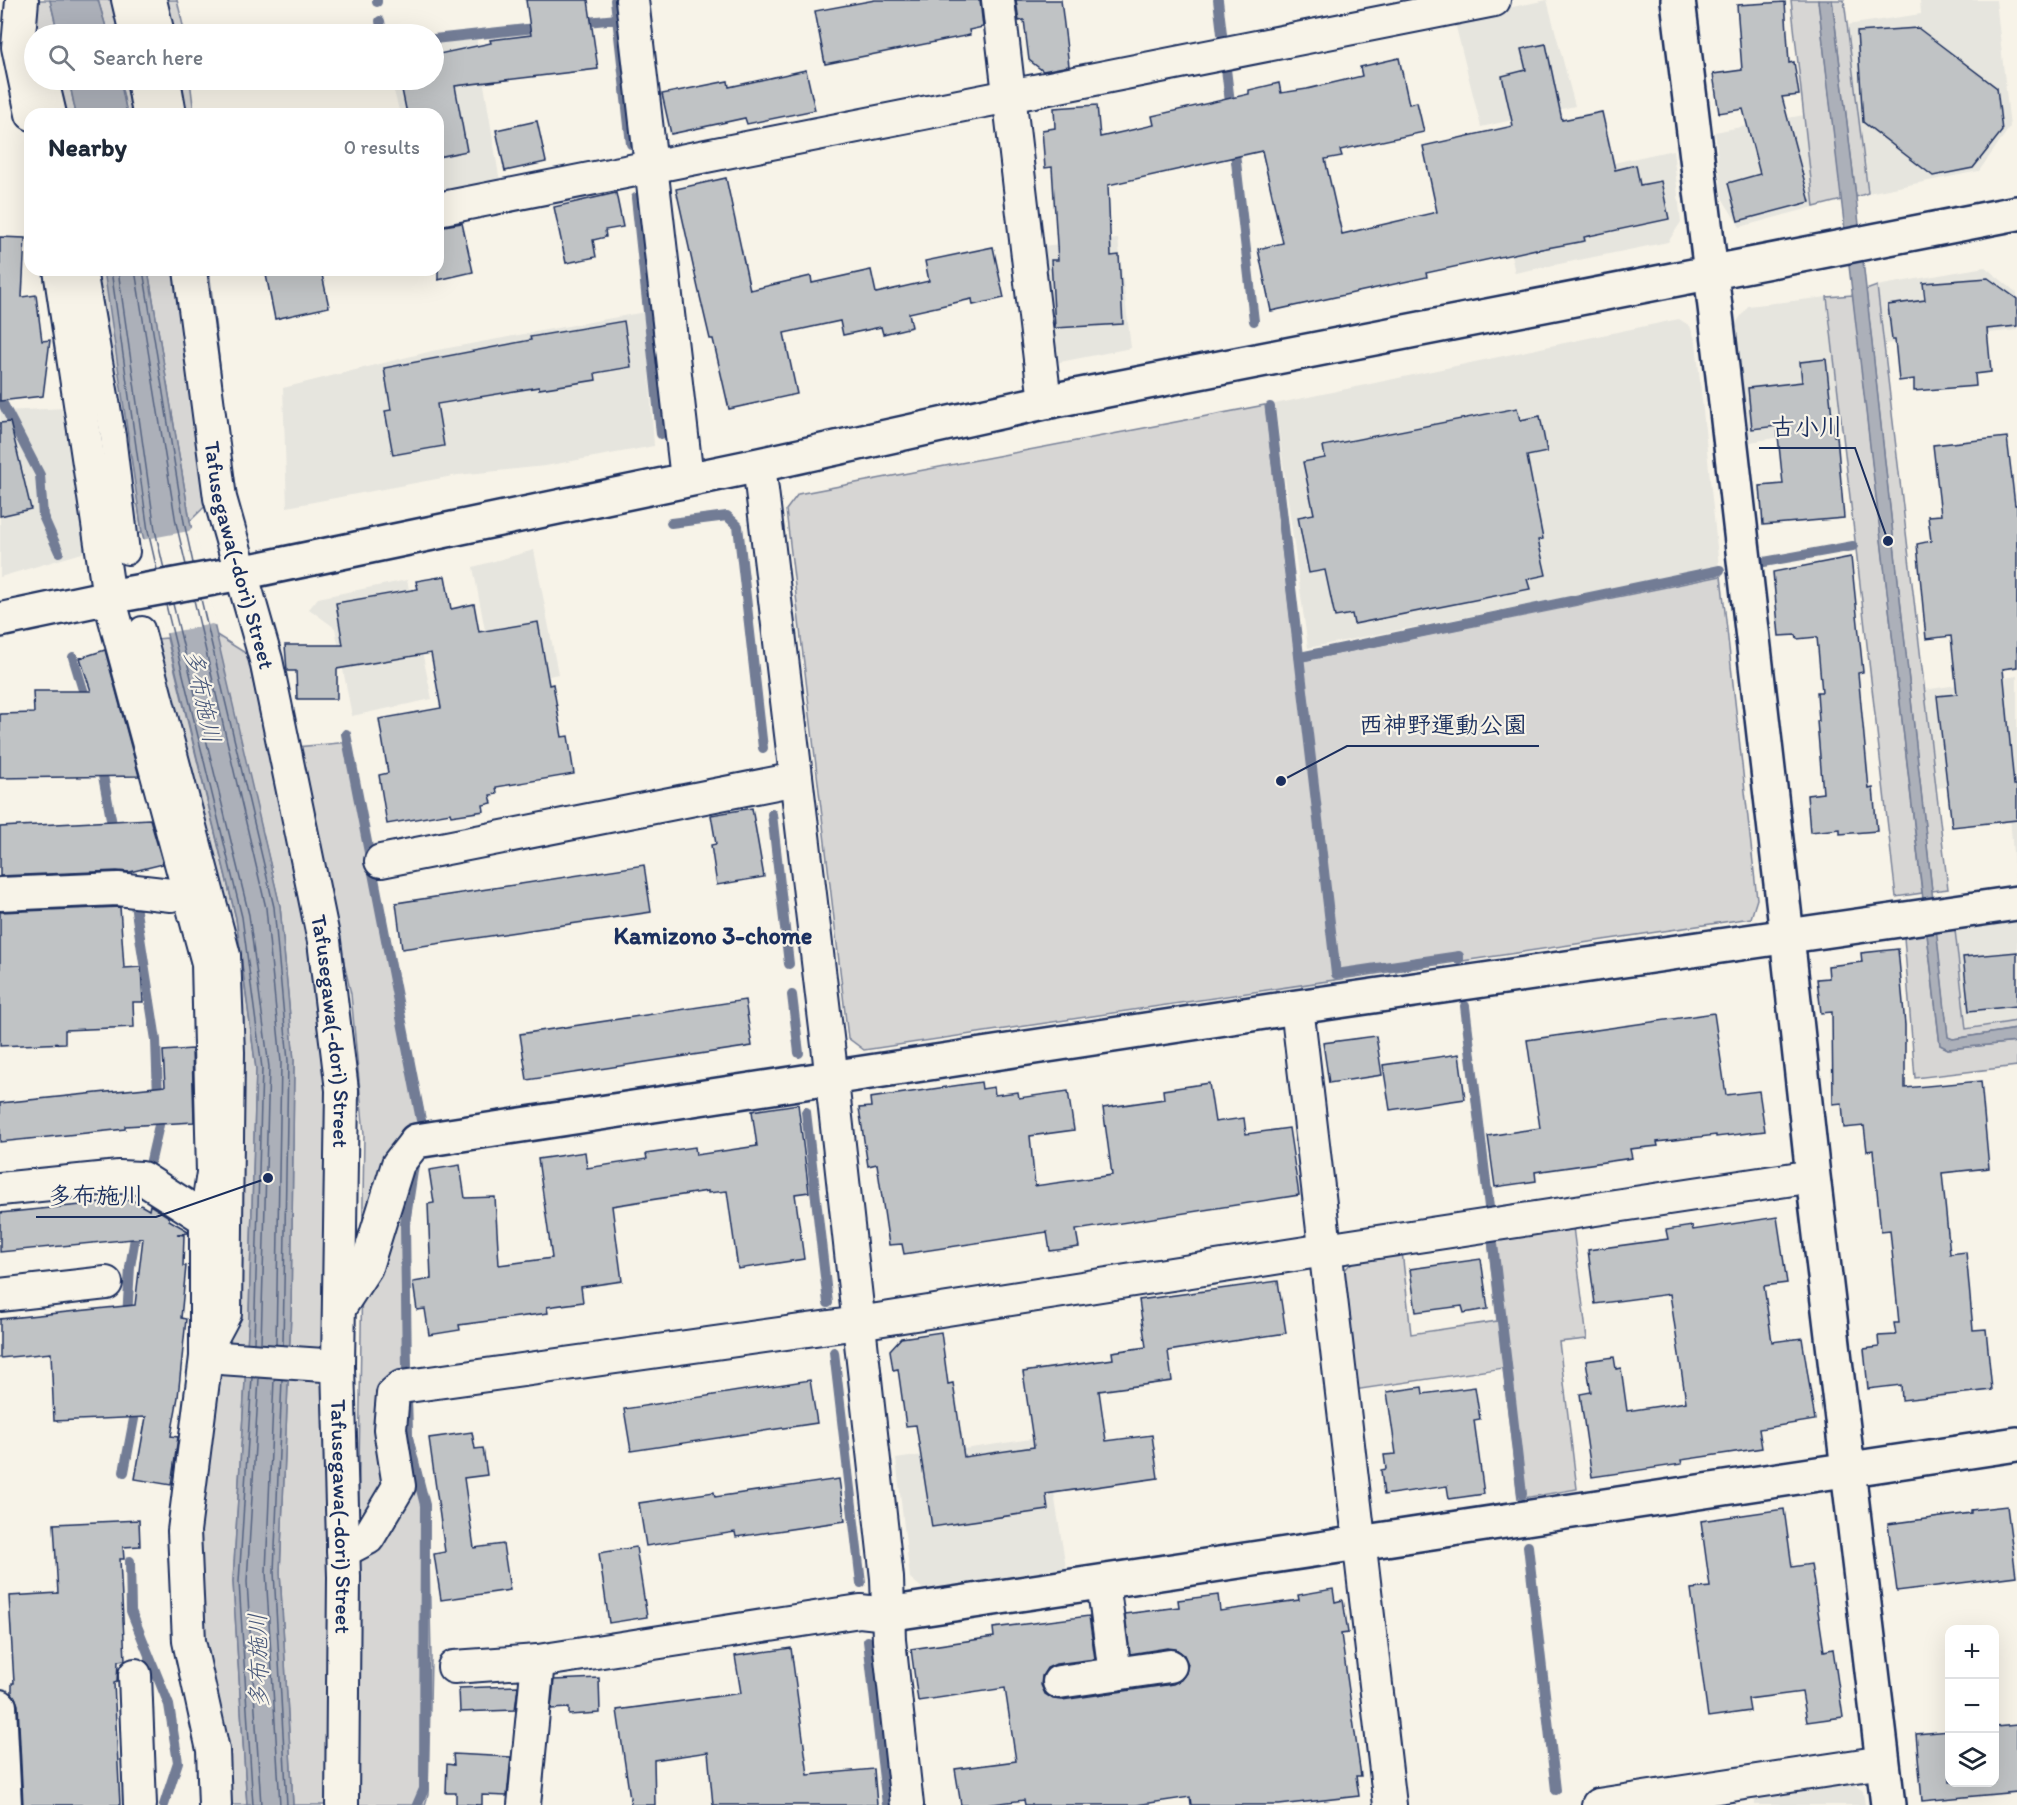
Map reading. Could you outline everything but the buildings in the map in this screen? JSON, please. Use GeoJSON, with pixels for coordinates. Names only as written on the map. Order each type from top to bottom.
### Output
{"type":"FeatureCollection","features":[{"type":"Feature","properties":{"kind":"street"},"geometry":{"type":"LineString","coordinates":[[124,0],[130,24]]}},
{"type":"Feature","properties":{"kind":"street"},"geometry":{"type":"LineString","coordinates":[[150,0],[156,24]]}},
{"type":"Feature","properties":{"kind":"street"},"geometry":{"type":"LineString","coordinates":[[632,0],[687,479]]}},
{"type":"Feature","properties":{"kind":"street"},"geometry":{"type":"LineString","coordinates":[[998,0],[1046,402]]}},
{"type":"Feature","properties":{"kind":"street"},"geometry":{"type":"LineString","coordinates":[[444,208],[1010,98],[1494,0]]}},
{"type":"Feature","properties":{"kind":"street"},"geometry":{"type":"LineString","coordinates":[[1677,0],[1711,273],[1813,1176],[1888,1805]]}},
{"type":"Feature","properties":{"kind":"street"},"geometry":{"type":"LineString","coordinates":[[24,29],[18,46],[24,75]]}},
{"type":"Feature","properties":{"kind":"street"},"geometry":{"type":"LineString","coordinates":[[27,90],[31,108]]}},
{"type":"Feature","properties":{"kind":"street"},"geometry":{"type":"LineString","coordinates":[[48,90],[53,108]]}},
{"type":"Feature","properties":{"kind":"street"},"geometry":{"type":"LineString","coordinates":[[141,90],[144,108]]}},
{"type":"Feature","properties":{"kind":"street"},"geometry":{"type":"LineString","coordinates":[[166,90],[169,108]]}},
{"type":"Feature","properties":{"kind":"street"},"geometry":{"type":"LineString","coordinates":[[0,620],[759,465],[1046,402],[2017,213]]}},
{"type":"Feature","properties":{"kind":"street"},"geometry":{"type":"LineString","coordinates":[[61,276],[122,594],[189,890],[208,963],[213,1173],[206,1219],[207,1356],[184,1531],[189,1641],[213,1750],[215,1805]]}},
{"type":"Feature","properties":{"kind":"street"},"geometry":{"type":"LineString","coordinates":[[85,276],[113,436],[127,552]]}},
{"type":"Feature","properties":{"kind":"street","name":"Tafusegawa(-dori) Street"},"geometry":{"type":"LineString","coordinates":[[191,276],[229,575],[266,660],[324,941],[342,1090],[338,1366],[343,1551],[342,1805]]}},
{"type":"Feature","properties":{"kind":"street"},"geometry":{"type":"LineString","coordinates":[[759,465],[887,1578],[887,1614],[908,1805]]}},
{"type":"Feature","properties":{"kind":"street"},"geometry":{"type":"LineString","coordinates":[[142,629],[228,955],[232,1052],[229,1314],[207,1356]]}},
{"type":"Feature","properties":{"kind":"street"},"geometry":{"type":"LineString","coordinates":[[381,861],[796,778]]}},
{"type":"Feature","properties":{"kind":"street"},"geometry":{"type":"LineString","coordinates":[[0,894],[118,889],[171,895],[189,890]]}},
{"type":"Feature","properties":{"kind":"street"},"geometry":{"type":"LineString","coordinates":[[340,1307],[366,1266],[398,1164],[416,1141],[1297,1007],[2017,903]]}},
{"type":"Feature","properties":{"kind":"street"},"geometry":{"type":"LineString","coordinates":[[1297,1007],[1390,1805]]}},
{"type":"Feature","properties":{"kind":"street"},"geometry":{"type":"LineString","coordinates":[[0,1189],[118,1176],[142,1178],[206,1219]]}},
{"type":"Feature","properties":{"kind":"street"},"geometry":{"type":"LineString","coordinates":[[343,1551],[368,1538],[399,1486],[390,1429],[393,1394],[401,1387],[858,1323],[1813,1176]]}},
{"type":"Feature","properties":{"kind":"street"},"geometry":{"type":"LineString","coordinates":[[0,1294],[106,1283]]}},
{"type":"Feature","properties":{"kind":"street"},"geometry":{"type":"LineString","coordinates":[[207,1356],[338,1366]]}},
{"type":"Feature","properties":{"kind":"street"},"geometry":{"type":"LineString","coordinates":[[454,1667],[538,1661],[860,1611],[887,1614],[2017,1444]]}},
{"type":"Feature","properties":{"kind":"street"},"geometry":{"type":"LineString","coordinates":[[1103,1582],[1115,1674]]}},
{"type":"Feature","properties":{"kind":"street"},"geometry":{"type":"LineString","coordinates":[[524,1805],[538,1661]]}},
{"type":"Feature","properties":{"kind":"street"},"geometry":{"type":"LineString","coordinates":[[1059,1682],[1170,1666]]}},
{"type":"Feature","properties":{"kind":"street"},"geometry":{"type":"LineString","coordinates":[[135,1675],[140,1805]]}},
{"type":"Feature","properties":{"kind":"street"},"geometry":{"type":"LineString","coordinates":[[0,1706],[5,1805]]}},
{"type":"Feature","properties":{"kind":"street"},"geometry":{"type":"LineString","coordinates":[[1598,1805],[1883,1762]]}},
{"type":"Feature","properties":{"kind":"shaded area"},"geometry":{"type":"Polygon","coordinates":[[[32,0],[50,0],[56,24],[33,24],[32,0]]]}},
{"type":"Feature","properties":{"kind":"shaded area"},"geometry":{"type":"Polygon","coordinates":[[[98,0],[177,0],[183,24],[105,24],[98,0]]]}},
{"type":"Feature","properties":{"kind":"shaded area"},"geometry":{"type":"Polygon","coordinates":[[[1547,0],[1575,106],[1481,127],[1454,19],[1547,0]]]}},
{"type":"Feature","properties":{"kind":"shaded area"},"geometry":{"type":"Polygon","coordinates":[[[1791,0],[1818,0],[1842,200],[1814,207],[1791,0]]]}},
{"type":"Feature","properties":{"kind":"shaded area"},"geometry":{"type":"Polygon","coordinates":[[[1832,0],[1844,0],[1868,193],[1856,197],[1832,0]]]}},
{"type":"Feature","properties":{"kind":"shaded area"},"geometry":{"type":"Polygon","coordinates":[[[1920,0],[1996,0],[2010,127],[1979,171],[1868,193],[1847,25],[1921,14],[1920,0]]]}},
{"type":"Feature","properties":{"kind":"shaded area"},"geometry":{"type":"Polygon","coordinates":[[[476,36],[500,182],[444,194],[444,108],[398,108],[394,90],[444,90],[444,40],[476,36]]]}},
{"type":"Feature","properties":{"kind":"shaded area"},"geometry":{"type":"Polygon","coordinates":[[[37,90],[71,90],[75,108],[42,108],[37,90]]]}},
{"type":"Feature","properties":{"kind":"shaded area"},"geometry":{"type":"Polygon","coordinates":[[[122,90],[191,90],[193,108],[126,108],[122,90]]]}},
{"type":"Feature","properties":{"kind":"shaded area"},"geometry":{"type":"Polygon","coordinates":[[[1804,115],[1814,207],[1740,227],[1722,198],[1715,132],[1804,115]]]}},
{"type":"Feature","properties":{"kind":"shaded area"},"geometry":{"type":"Polygon","coordinates":[[[1673,150],[1681,222],[1668,242],[1515,273],[1500,205],[1549,177],[1673,150]]]}},
{"type":"Feature","properties":{"kind":"shaded area"},"geometry":{"type":"Polygon","coordinates":[[[1118,239],[1131,348],[1055,363],[1040,246],[1118,239]]]}},
{"type":"Feature","properties":{"kind":"shaded area"},"geometry":{"type":"Polygon","coordinates":[[[1985,267],[2017,293],[2017,330],[1884,344],[1877,286],[1985,267]]]}},
{"type":"Feature","properties":{"kind":"shaded area"},"geometry":{"type":"Polygon","coordinates":[[[75,276],[105,276],[108,288],[142,532],[118,542],[75,276]]]}},
{"type":"Feature","properties":{"kind":"shaded area"},"geometry":{"type":"Polygon","coordinates":[[[149,276],[210,276],[233,479],[190,521],[149,276]]]}},
{"type":"Feature","properties":{"kind":"shaded area"},"geometry":{"type":"Polygon","coordinates":[[[1877,286],[1948,889],[1932,891],[1866,290],[1877,286]]]}},
{"type":"Feature","properties":{"kind":"shaded area"},"geometry":{"type":"Polygon","coordinates":[[[1853,295],[1922,893],[1896,897],[1827,297],[1853,295]]]}},
{"type":"Feature","properties":{"kind":"shaded area"},"geometry":{"type":"Polygon","coordinates":[[[1827,297],[1842,428],[1750,442],[1736,323],[1748,306],[1827,297]]]}},
{"type":"Feature","properties":{"kind":"shaded area"},"geometry":{"type":"Polygon","coordinates":[[[645,312],[654,446],[545,466],[458,475],[287,507],[283,388],[432,351],[645,312]]]}},
{"type":"Feature","properties":{"kind":"shaded area"},"geometry":{"type":"Polygon","coordinates":[[[1679,319],[1690,326],[1696,342],[1719,567],[1308,648],[1275,404],[1679,319]]]}},
{"type":"Feature","properties":{"kind":"shaded area"},"geometry":{"type":"Polygon","coordinates":[[[0,405],[4,411],[66,408],[89,551],[0,577],[0,405]]]}},
{"type":"Feature","properties":{"kind":"shaded area"},"geometry":{"type":"Polygon","coordinates":[[[1265,405],[1296,662],[1721,576],[1757,899],[1751,918],[864,1050],[848,1038],[786,510],[798,494],[1265,405]]]}},
{"type":"Feature","properties":{"kind":"shaded area"},"geometry":{"type":"Polygon","coordinates":[[[534,550],[558,674],[496,688],[473,567],[534,550]]]}},
{"type":"Feature","properties":{"kind":"shaded area"},"geometry":{"type":"Polygon","coordinates":[[[407,580],[432,699],[352,716],[335,628],[309,609],[318,598],[407,580]]]}},
{"type":"Feature","properties":{"kind":"shaded area"},"geometry":{"type":"Polygon","coordinates":[[[215,634],[247,654],[310,938],[329,1089],[328,1805],[293,1805],[280,1572],[291,1313],[294,1061],[280,906],[215,634]]]}},
{"type":"Feature","properties":{"kind":"shaded area"},"geometry":{"type":"Polygon","coordinates":[[[167,638],[236,918],[256,1069],[249,1315],[233,1581],[247,1805],[231,1805],[230,1759],[206,1651],[199,1548],[213,1403],[219,955],[133,641],[167,638]]]}},
{"type":"Feature","properties":{"kind":"shaded area"},"geometry":{"type":"Polygon","coordinates":[[[2017,676],[2017,878],[2015,878],[2007,780],[1936,788],[1924,690],[2017,676]]]}},
{"type":"Feature","properties":{"kind":"shaded area"},"geometry":{"type":"Polygon","coordinates":[[[350,742],[426,1126],[417,1155],[408,1225],[412,1436],[428,1504],[431,1658],[428,1795],[425,1805],[354,1805],[364,1134],[351,994],[296,747],[350,742]]]}},
{"type":"Feature","properties":{"kind":"shaded area"},"geometry":{"type":"Polygon","coordinates":[[[2017,921],[2017,1021],[1966,1029],[1955,930],[2017,921]]]}},
{"type":"Feature","properties":{"kind":"shaded area"},"geometry":{"type":"Polygon","coordinates":[[[1955,930],[1966,1029],[2017,1021],[2017,1029],[1948,1038],[1936,932],[1955,930]]]}},
{"type":"Feature","properties":{"kind":"shaded area"},"geometry":{"type":"Polygon","coordinates":[[[1927,934],[1940,1045],[1948,1049],[2017,1042],[2017,1066],[1915,1078],[1904,937],[1927,934]]]}},
{"type":"Feature","properties":{"kind":"shaded area"},"geometry":{"type":"Polygon","coordinates":[[[1573,1227],[1587,1339],[1559,1342],[1577,1489],[1518,1499],[1503,1368],[1354,1390],[1341,1274],[1356,1258],[1402,1251],[1411,1334],[1497,1321],[1488,1239],[1573,1227]]]}},
{"type":"Feature","properties":{"kind":"shaded area"},"geometry":{"type":"Polygon","coordinates":[[[1045,1437],[1066,1568],[923,1589],[910,1578],[896,1459],[1045,1437]]]}},
{"type":"Feature","properties":{"kind":"shaded area"},"geometry":{"type":"Polygon","coordinates":[[[1849,1779],[1863,1791],[1865,1805],[1755,1805],[1754,1795],[1849,1779]]]}},
{"type":"Feature","properties":{"kind":"water"},"geometry":{"type":"Polygon","coordinates":[[[50,0],[98,0],[105,24],[56,24],[50,0]]]}},
{"type":"Feature","properties":{"kind":"water"},"geometry":{"type":"Polygon","coordinates":[[[1818,0],[1832,0],[1856,197],[1948,1037],[1953,1039],[2017,1029],[2017,1042],[1948,1049],[1940,1045],[1818,0]]]}},
{"type":"Feature","properties":{"kind":"water"},"geometry":{"type":"Polygon","coordinates":[[[71,90],[122,90],[126,108],[75,108],[71,90]]]}},
{"type":"Feature","properties":{"kind":"water"},"geometry":{"type":"Polygon","coordinates":[[[105,276],[149,276],[190,521],[280,906],[294,1061],[291,1313],[280,1572],[293,1805],[247,1805],[233,1582],[249,1315],[256,1069],[236,918],[142,532],[105,276]]]}},
{"type":"Feature","properties":{"kind":"pier"},"geometry":{"type":"Polygon","coordinates":[[[194,525],[216,626],[212,624],[163,634],[141,540],[189,531],[194,525]]]}},
{"type":"Feature","properties":{"kind":"waterway"},"geometry":{"type":"LineString","coordinates":[[615,0],[631,144]]}},
{"type":"Feature","properties":{"kind":"waterway"},"geometry":{"type":"LineString","coordinates":[[1218,0],[1222,34]]}},
{"type":"Feature","properties":{"kind":"waterway"},"geometry":{"type":"LineString","coordinates":[[577,23],[617,19]]}},
{"type":"Feature","properties":{"kind":"waterway"},"geometry":{"type":"LineString","coordinates":[[444,38],[544,27]]}},
{"type":"Feature","properties":{"kind":"waterway"},"geometry":{"type":"LineString","coordinates":[[1226,69],[1231,111]]}},
{"type":"Feature","properties":{"kind":"waterway"},"geometry":{"type":"LineString","coordinates":[[1234,144],[1254,321]]}},
{"type":"Feature","properties":{"kind":"waterway"},"geometry":{"type":"LineString","coordinates":[[636,198],[661,434]]}},
{"type":"Feature","properties":{"kind":"waterway"},"geometry":{"type":"LineString","coordinates":[[0,398],[40,475],[43,516],[59,552]]}},
{"type":"Feature","properties":{"kind":"waterway"},"geometry":{"type":"LineString","coordinates":[[1270,407],[1336,974],[1459,956],[1459,960]]}},
{"type":"Feature","properties":{"kind":"waterway"},"geometry":{"type":"LineString","coordinates":[[671,523],[727,516],[738,526],[763,748]]}},
{"type":"Feature","properties":{"kind":"waterway"},"geometry":{"type":"LineString","coordinates":[[1764,562],[1853,546]]}},
{"type":"Feature","properties":{"kind":"waterway"},"geometry":{"type":"LineString","coordinates":[[1300,657],[1720,570]]}},
{"type":"Feature","properties":{"kind":"waterway"},"geometry":{"type":"LineString","coordinates":[[73,657],[87,703]]}},
{"type":"Feature","properties":{"kind":"waterway"},"geometry":{"type":"LineString","coordinates":[[346,734],[421,1120]]}},
{"type":"Feature","properties":{"kind":"waterway"},"geometry":{"type":"LineString","coordinates":[[101,765],[114,835]]}},
{"type":"Feature","properties":{"kind":"waterway"},"geometry":{"type":"LineString","coordinates":[[772,814],[789,964]]}},
{"type":"Feature","properties":{"kind":"waterway"},"geometry":{"type":"LineString","coordinates":[[135,905],[156,1040],[159,1125],[151,1160]]}},
{"type":"Feature","properties":{"kind":"waterway"},"geometry":{"type":"LineString","coordinates":[[792,995],[799,1053]]}},
{"type":"Feature","properties":{"kind":"waterway"},"geometry":{"type":"LineString","coordinates":[[1465,1006],[1489,1207]]}},
{"type":"Feature","properties":{"kind":"waterway"},"geometry":{"type":"LineString","coordinates":[[806,1112],[828,1303]]}},
{"type":"Feature","properties":{"kind":"waterway"},"geometry":{"type":"LineString","coordinates":[[407,1370],[405,1224],[415,1158]]}},
{"type":"Feature","properties":{"kind":"waterway"},"geometry":{"type":"LineString","coordinates":[[127,1318],[130,1267],[137,1226]]}},
{"type":"Feature","properties":{"kind":"waterway"},"geometry":{"type":"LineString","coordinates":[[1493,1244],[1522,1494]]}},
{"type":"Feature","properties":{"kind":"waterway"},"geometry":{"type":"LineString","coordinates":[[834,1352],[861,1583]]}},
{"type":"Feature","properties":{"kind":"waterway"},"geometry":{"type":"LineString","coordinates":[[124,1472],[137,1403]]}},
{"type":"Feature","properties":{"kind":"waterway"},"geometry":{"type":"LineString","coordinates":[[407,1404],[408,1438],[425,1505],[424,1789],[417,1805]]}},
{"type":"Feature","properties":{"kind":"waterway"},"geometry":{"type":"LineString","coordinates":[[1528,1546],[1556,1790]]}},
{"type":"Feature","properties":{"kind":"waterway"},"geometry":{"type":"LineString","coordinates":[[130,1561],[131,1611],[169,1705],[178,1762],[164,1805]]}},
{"type":"Feature","properties":{"kind":"waterway"},"geometry":{"type":"LineString","coordinates":[[868,1641],[887,1805]]}},
{"type":"Feature","properties":{"kind":"place","name":"古小川"},"geometry":{"type":"Point","coordinates":[1888,541]}},
{"type":"Feature","properties":{"kind":"place","name":"西神野運動公園"},"geometry":{"type":"Point","coordinates":[1281,781]}},
{"type":"Feature","properties":{"kind":"place","name":"多布施川"},"geometry":{"type":"Point","coordinates":[268,1178]}},
{"type":"Feature","properties":{"kind":"district","name":"Kamizono 3-chome"},"geometry":{"type":"Point","coordinates":[713,935]}}]}
